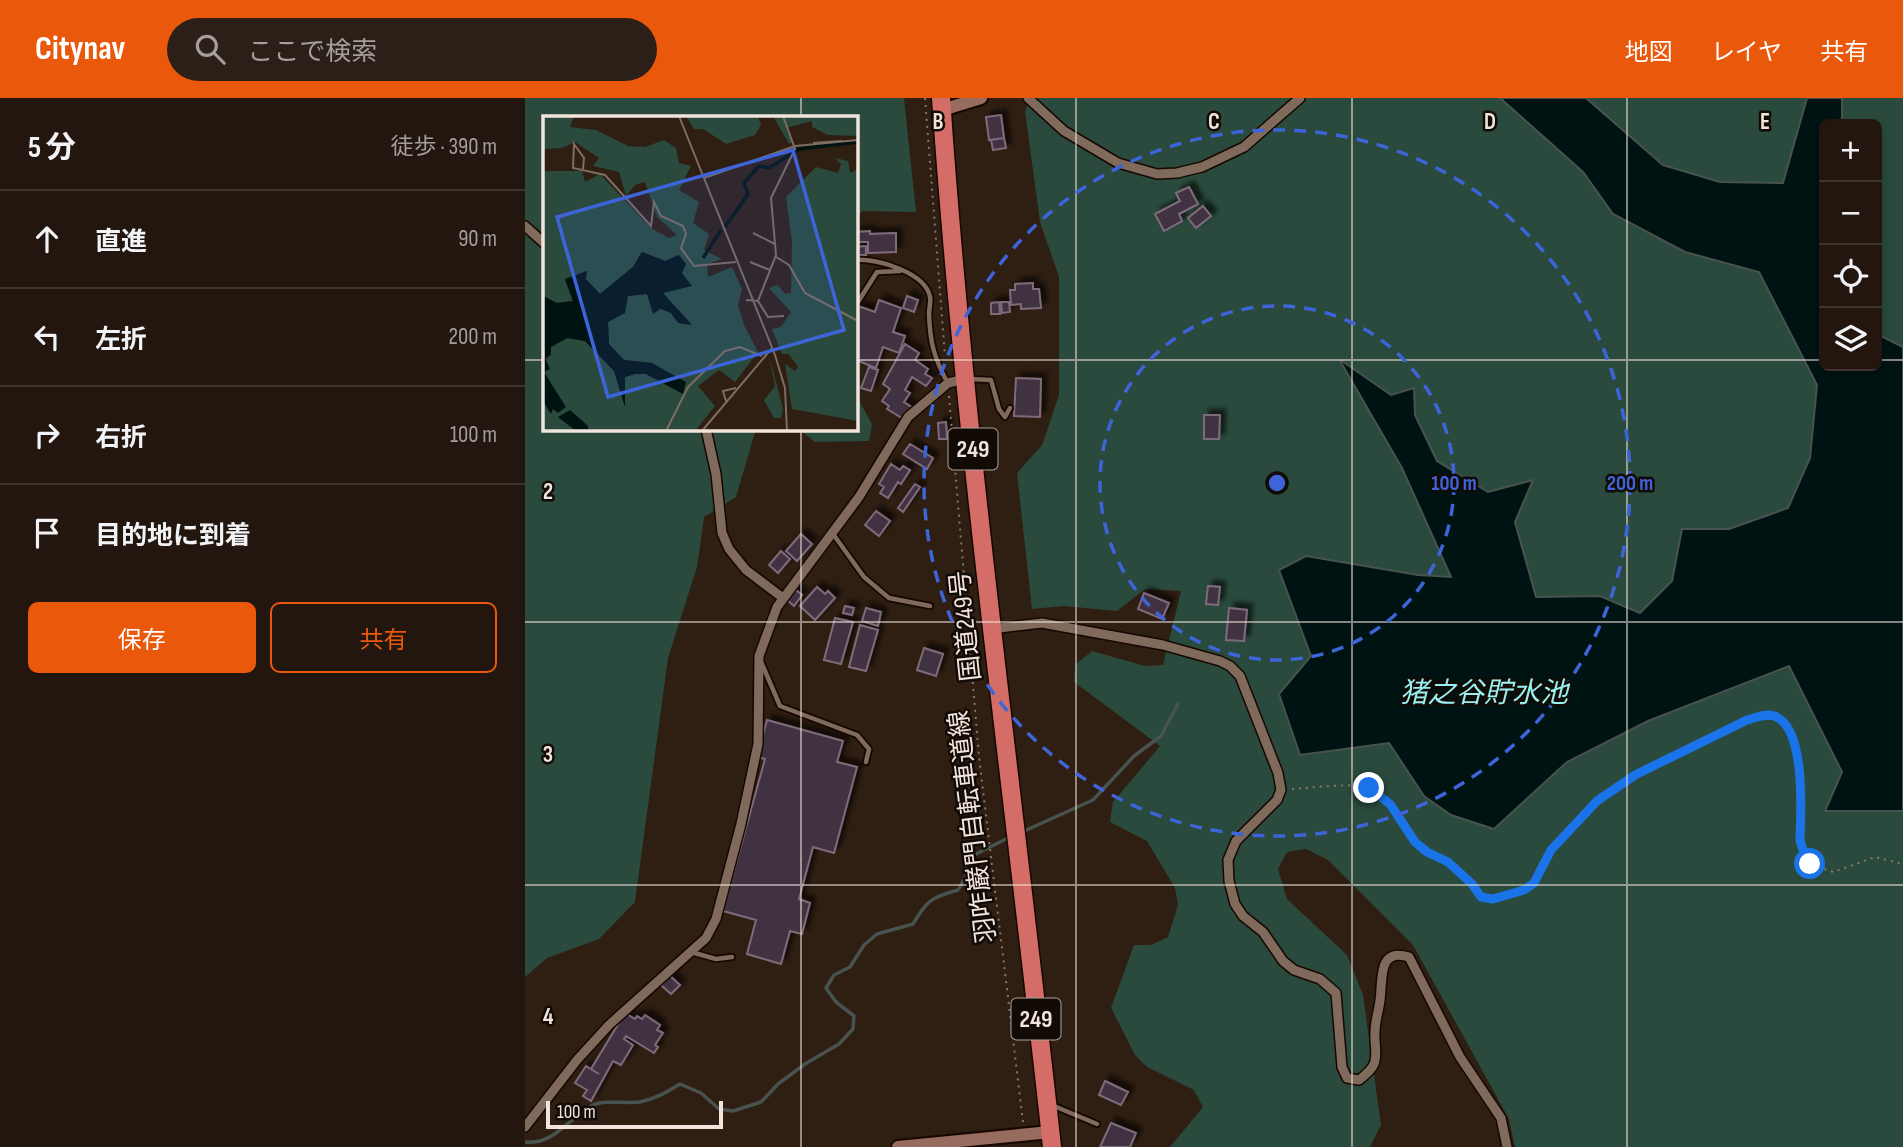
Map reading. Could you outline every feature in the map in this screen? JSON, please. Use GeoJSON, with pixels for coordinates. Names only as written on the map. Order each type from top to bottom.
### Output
{"type":"FeatureCollection","features":[{"type":"Feature","properties":{"kind":"highway","name":"国道249号"},"geometry":{"type":"LineString","coordinates":[[941,104],[956,381],[991,629],[1051,1140]]}},
{"type":"Feature","properties":{"kind":"street"},"geometry":{"type":"LineString","coordinates":[[941,104],[981,98]]}},
{"type":"Feature","properties":{"kind":"street"},"geometry":{"type":"LineString","coordinates":[[1028,98],[1064,131],[1118,163],[1157,174],[1202,167],[1244,148],[1300,98]]}},
{"type":"Feature","properties":{"kind":"street"},"geometry":{"type":"LineString","coordinates":[[525,226],[543,242]]}},
{"type":"Feature","properties":{"kind":"street"},"geometry":{"type":"LineString","coordinates":[[525,1127],[577,1060],[609,1025],[706,938],[716,919],[741,824],[758,744],[759,656],[771,621],[783,598],[859,497],[908,417],[956,381]]}},
{"type":"Feature","properties":{"kind":"street"},"geometry":{"type":"LineString","coordinates":[[706,430],[716,474],[722,533],[729,549],[746,570],[783,598]]}},
{"type":"Feature","properties":{"kind":"street"},"geometry":{"type":"LineString","coordinates":[[991,629],[1042,623],[1163,645],[1220,661],[1240,676],[1278,773],[1281,790],[1277,800],[1236,841],[1228,860],[1229,881],[1235,904],[1243,916],[1263,932],[1283,961],[1294,970],[1320,979],[1336,993],[1342,1067],[1347,1078],[1353,1080],[1359,1080],[1374,1065],[1374,1031],[1381,997],[1380,977],[1386,961],[1401,954],[1409,957],[1460,1058],[1501,1118],[1507,1147]]}},
{"type":"Feature","properties":{"kind":"street"},"geometry":{"type":"LineString","coordinates":[[898,1147],[1051,1140]]}},
{"type":"Feature","properties":{"kind":"lane"},"geometry":{"type":"LineString","coordinates":[[857,260],[889,263],[920,282],[930,296],[933,356],[956,381],[991,380],[999,409],[1005,417],[1010,408]]}},
{"type":"Feature","properties":{"kind":"lane"},"geometry":{"type":"LineString","coordinates":[[857,303],[877,272],[901,271]]}},
{"type":"Feature","properties":{"kind":"lane"},"geometry":{"type":"LineString","coordinates":[[833,534],[864,577],[890,598],[930,606]]}},
{"type":"Feature","properties":{"kind":"lane"},"geometry":{"type":"LineString","coordinates":[[759,656],[780,706],[857,735],[869,748],[866,762]]}},
{"type":"Feature","properties":{"kind":"lane"},"geometry":{"type":"LineString","coordinates":[[690,952],[716,959],[732,957]]}},
{"type":"Feature","properties":{"kind":"lane"},"geometry":{"type":"LineString","coordinates":[[1046,1103],[1097,1124]]}},
{"type":"Feature","properties":{"kind":"path"},"geometry":{"type":"LineString","coordinates":[[925,98],[946,366]]}},
{"type":"Feature","properties":{"kind":"path","name":"羽咋巌門自転車道線"},"geometry":{"type":"LineString","coordinates":[[949,396],[979,757],[1024,1128]]}},
{"type":"Feature","properties":{"kind":"path"},"geometry":{"type":"LineString","coordinates":[[1281,790],[1353,786],[1369,788],[1390,804],[1421,847],[1448,862],[1472,884],[1481,897],[1493,899],[1524,890],[1534,883],[1551,850],[1597,801],[1635,775],[1747,720],[1765,715],[1775,716],[1792,732],[1802,797],[1800,840],[1810,864],[1833,872],[1875,857],[1903,864]]}},
{"type":"Feature","properties":{"kind":"green space"},"geometry":{"type":"Polygon","coordinates":[[[525,98],[904,98],[916,212],[862,211],[857,218],[857,116],[543,116],[543,430],[756,430],[736,497],[704,517],[697,567],[668,658],[635,902],[599,939],[547,958],[525,977],[525,98]]]}},
{"type":"Feature","properties":{"kind":"green space"},"geometry":{"type":"Polygon","coordinates":[[[1030,98],[1500,98],[1583,172],[1613,215],[1685,252],[1759,272],[1817,385],[1810,458],[1789,508],[1729,529],[1683,529],[1672,581],[1640,614],[1600,596],[1536,597],[1515,522],[1488,492],[1437,461],[1415,415],[1414,388],[1391,395],[1341,360],[1402,468],[1451,577],[1279,570],[1350,747],[1389,743],[1424,796],[1494,829],[1567,762],[1648,721],[1789,666],[1843,772],[1903,811],[1903,1147],[1515,1147],[1509,1119],[1413,945],[1328,860],[1306,849],[1287,852],[1278,869],[1287,899],[1347,955],[1363,995],[1381,1125],[1370,1147],[1170,1147],[1203,1107],[1194,1090],[1147,1067],[1135,1055],[1111,1008],[1134,945],[1151,945],[1168,937],[1178,905],[1175,888],[1147,841],[1110,822],[1113,802],[1160,746],[1074,682],[1075,665],[1092,651],[1145,666],[1163,665],[1181,591],[1145,589],[1117,611],[1064,606],[1032,609],[1017,473],[1042,445],[1059,395],[1059,277],[1040,222],[1025,111],[1030,98]]]}},
{"type":"Feature","properties":{"kind":"green space"},"geometry":{"type":"Polygon","coordinates":[[[1586,98],[1807,98],[1783,183],[1720,182],[1663,164],[1586,98]]]}},
{"type":"Feature","properties":{"kind":"green space"},"geometry":{"type":"Polygon","coordinates":[[[1842,98],[1903,98],[1903,347],[1882,336],[1882,119],[1842,119],[1842,98]]]}},
{"type":"Feature","properties":{"kind":"green space"},"geometry":{"type":"Polygon","coordinates":[[[857,397],[872,424],[869,441],[815,442],[800,430],[857,430],[857,397]]]}},
{"type":"Feature","properties":{"kind":"water","name":"猪之谷貯水池"},"geometry":{"type":"Polygon","coordinates":[[[1500,98],[1586,98],[1663,165],[1720,182],[1783,183],[1807,98],[1842,98],[1842,119],[1819,119],[1819,371],[1882,371],[1882,336],[1903,347],[1903,811],[1825,811],[1842,772],[1789,666],[1648,721],[1567,762],[1494,829],[1451,815],[1424,796],[1389,743],[1300,755],[1279,694],[1311,656],[1279,570],[1306,556],[1418,575],[1451,577],[1402,468],[1339,359],[1391,395],[1414,388],[1415,415],[1437,461],[1488,492],[1533,480],[1515,522],[1536,597],[1600,596],[1640,613],[1672,581],[1682,529],[1729,529],[1788,508],[1810,458],[1817,385],[1759,272],[1685,252],[1613,214],[1583,172],[1500,98]]]}},
{"type":"Feature","properties":{"kind":"building"},"geometry":{"type":"Polygon","coordinates":[[[1001,115],[1004,138],[989,140],[986,117],[1001,115]]]}},
{"type":"Feature","properties":{"kind":"building"},"geometry":{"type":"Polygon","coordinates":[[[1004,138],[1006,148],[993,150],[991,140],[1004,138]]]}},
{"type":"Feature","properties":{"kind":"building"},"geometry":{"type":"Polygon","coordinates":[[[1189,187],[1198,204],[1179,214],[1182,221],[1164,231],[1155,214],[1180,201],[1176,193],[1189,187]]]}},
{"type":"Feature","properties":{"kind":"building"},"geometry":{"type":"Polygon","coordinates":[[[1203,206],[1211,216],[1196,228],[1188,218],[1203,206]]]}},
{"type":"Feature","properties":{"kind":"building"},"geometry":{"type":"Polygon","coordinates":[[[857,232],[896,233],[896,252],[868,253],[868,242],[857,242],[857,232]]]}},
{"type":"Feature","properties":{"kind":"building"},"geometry":{"type":"Polygon","coordinates":[[[866,246],[866,255],[857,255],[857,247],[866,246]]]}},
{"type":"Feature","properties":{"kind":"building"},"geometry":{"type":"Polygon","coordinates":[[[1033,283],[1033,289],[1039,289],[1041,308],[1021,309],[1021,304],[1011,305],[1010,290],[1015,290],[1015,284],[1033,283]]]}},
{"type":"Feature","properties":{"kind":"building"},"geometry":{"type":"Polygon","coordinates":[[[907,296],[918,300],[914,312],[903,308],[907,296]]]}},
{"type":"Feature","properties":{"kind":"building"},"geometry":{"type":"Polygon","coordinates":[[[879,300],[901,308],[893,332],[905,336],[899,353],[883,347],[876,368],[857,360],[858,306],[875,312],[879,300]]]}},
{"type":"Feature","properties":{"kind":"building"},"geometry":{"type":"Polygon","coordinates":[[[999,302],[1000,314],[991,314],[991,303],[999,302]]]}},
{"type":"Feature","properties":{"kind":"building"},"geometry":{"type":"Polygon","coordinates":[[[1001,302],[1009,302],[1010,312],[1002,313],[1001,302]]]}},
{"type":"Feature","properties":{"kind":"building"},"geometry":{"type":"Polygon","coordinates":[[[905,344],[919,353],[915,360],[928,369],[925,374],[932,378],[926,386],[912,377],[905,390],[910,393],[904,402],[913,408],[905,420],[887,409],[889,406],[882,401],[890,389],[883,384],[905,344]]]}},
{"type":"Feature","properties":{"kind":"building"},"geometry":{"type":"Polygon","coordinates":[[[869,367],[878,370],[871,391],[861,388],[869,367]]]}},
{"type":"Feature","properties":{"kind":"building"},"geometry":{"type":"Polygon","coordinates":[[[1016,378],[1041,379],[1040,417],[1014,416],[1016,378]]]}},
{"type":"Feature","properties":{"kind":"building"},"geometry":{"type":"Polygon","coordinates":[[[1204,415],[1220,415],[1219,439],[1204,439],[1204,415]]]}},
{"type":"Feature","properties":{"kind":"building"},"geometry":{"type":"Polygon","coordinates":[[[946,422],[947,439],[939,439],[938,423],[946,422]]]}},
{"type":"Feature","properties":{"kind":"building"},"geometry":{"type":"Polygon","coordinates":[[[910,444],[933,458],[927,469],[903,454],[910,444]]]}},
{"type":"Feature","properties":{"kind":"building"},"geometry":{"type":"Polygon","coordinates":[[[891,464],[900,470],[903,466],[910,470],[888,498],[880,493],[884,487],[879,484],[891,464]]]}},
{"type":"Feature","properties":{"kind":"building"},"geometry":{"type":"Polygon","coordinates":[[[915,484],[920,487],[903,512],[898,508],[915,484]]]}},
{"type":"Feature","properties":{"kind":"building"},"geometry":{"type":"Polygon","coordinates":[[[876,511],[890,521],[879,536],[865,525],[876,511]]]}},
{"type":"Feature","properties":{"kind":"building"},"geometry":{"type":"Polygon","coordinates":[[[801,534],[812,544],[797,561],[786,551],[801,534]]]}},
{"type":"Feature","properties":{"kind":"building"},"geometry":{"type":"Polygon","coordinates":[[[781,551],[790,559],[778,573],[769,565],[781,551]]]}},
{"type":"Feature","properties":{"kind":"building"},"geometry":{"type":"Polygon","coordinates":[[[1208,586],[1220,587],[1218,605],[1206,604],[1208,586]]]}},
{"type":"Feature","properties":{"kind":"building"},"geometry":{"type":"Polygon","coordinates":[[[817,587],[825,594],[828,591],[835,598],[815,620],[800,606],[817,587]]]}},
{"type":"Feature","properties":{"kind":"building"},"geometry":{"type":"Polygon","coordinates":[[[796,590],[802,595],[794,606],[787,600],[796,590]]]}},
{"type":"Feature","properties":{"kind":"building"},"geometry":{"type":"Polygon","coordinates":[[[1144,593],[1169,603],[1162,619],[1138,609],[1144,593]]]}},
{"type":"Feature","properties":{"kind":"building"},"geometry":{"type":"Polygon","coordinates":[[[845,606],[854,608],[852,615],[843,613],[845,606]]]}},
{"type":"Feature","properties":{"kind":"building"},"geometry":{"type":"Polygon","coordinates":[[[866,608],[881,612],[878,626],[862,621],[866,608]]]}},
{"type":"Feature","properties":{"kind":"building"},"geometry":{"type":"Polygon","coordinates":[[[1229,608],[1247,610],[1244,641],[1226,640],[1229,608]]]}},
{"type":"Feature","properties":{"kind":"building"},"geometry":{"type":"Polygon","coordinates":[[[835,618],[853,622],[841,664],[824,660],[835,618]]]}},
{"type":"Feature","properties":{"kind":"building"},"geometry":{"type":"Polygon","coordinates":[[[860,625],[878,630],[866,671],[849,667],[860,625]]]}},
{"type":"Feature","properties":{"kind":"building"},"geometry":{"type":"Polygon","coordinates":[[[924,648],[943,654],[936,676],[917,670],[924,648]]]}},
{"type":"Feature","properties":{"kind":"building"},"geometry":{"type":"Polygon","coordinates":[[[767,720],[843,741],[837,762],[857,767],[834,853],[813,847],[799,899],[810,903],[802,934],[790,931],[781,964],[747,954],[756,920],[723,911],[765,759],[757,757],[767,720]]]}},
{"type":"Feature","properties":{"kind":"building"},"geometry":{"type":"Polygon","coordinates":[[[670,976],[680,985],[671,994],[661,985],[670,976]]]}},
{"type":"Feature","properties":{"kind":"building"},"geometry":{"type":"Polygon","coordinates":[[[625,1013],[635,1019],[637,1016],[642,1019],[645,1015],[660,1025],[657,1030],[663,1033],[655,1045],[658,1047],[654,1053],[626,1036],[624,1039],[633,1045],[621,1065],[613,1061],[591,1101],[583,1096],[587,1090],[575,1083],[586,1066],[599,1074],[591,1069],[625,1013]]]}},
{"type":"Feature","properties":{"kind":"building"},"geometry":{"type":"Polygon","coordinates":[[[1105,1081],[1128,1092],[1121,1105],[1099,1095],[1105,1081]]]}},
{"type":"Feature","properties":{"kind":"building"},"geometry":{"type":"Polygon","coordinates":[[[1111,1123],[1136,1133],[1130,1147],[1100,1147],[1111,1123]]]}},
{"type":"Feature","properties":{"kind":"waterway"},"geometry":{"type":"LineString","coordinates":[[1022,832],[1093,800],[1134,756],[1161,736],[1178,704]]}},
{"type":"Feature","properties":{"kind":"waterway"},"geometry":{"type":"LineString","coordinates":[[525,1142],[535,1142],[553,1135],[596,1104],[640,1102],[680,1084],[701,1093],[719,1109],[733,1111],[761,1102],[778,1084],[839,1044],[853,1029],[854,1016],[836,1002],[826,988],[834,975],[850,967],[864,945],[877,934],[913,924],[931,901],[958,890],[966,876],[966,859],[1012,836]]}},
{"type":"Feature","properties":{"kind":"route"},"geometry":{"type":"LineString","coordinates":[[1369,788],[1390,804],[1415,842],[1427,852],[1448,862],[1472,884],[1481,897],[1493,899],[1524,890],[1534,883],[1551,850],[1597,801],[1635,775],[1747,720],[1765,715],[1775,716],[1792,732],[1802,797],[1800,840],[1810,864]]}}]}
